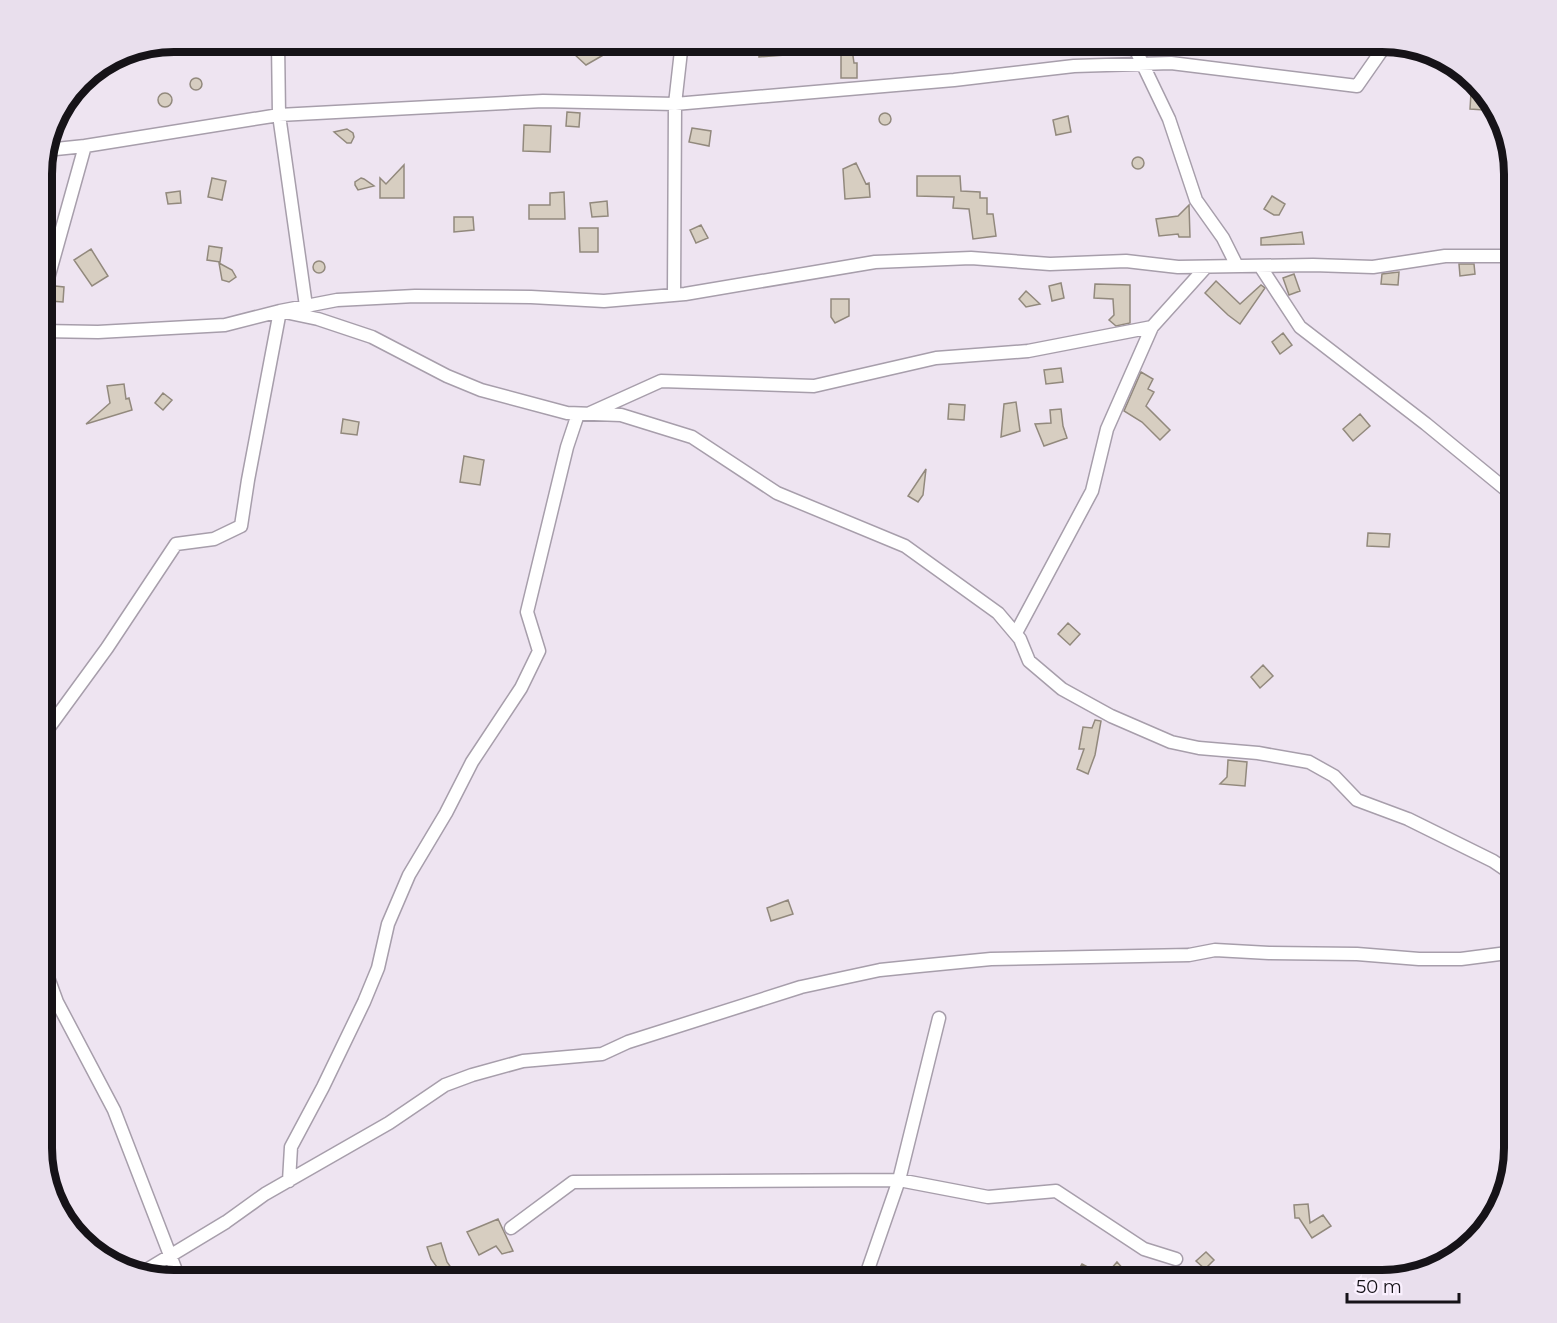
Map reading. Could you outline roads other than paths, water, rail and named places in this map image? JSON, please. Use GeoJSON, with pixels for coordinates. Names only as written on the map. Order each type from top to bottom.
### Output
{"type":"FeatureCollection","features":[{"type":"Feature","properties":{"kind":"street"},"geometry":{"type":"LineString","coordinates":[[1137,52],[1168,119],[1196,200],[1223,238],[1237,266]]}},
{"type":"Feature","properties":{"kind":"street"},"geometry":{"type":"LineString","coordinates":[[56,149],[279,115],[543,101],[675,104],[954,80],[1074,66],[1171,63],[1357,86],[1381,52]]}},
{"type":"Feature","properties":{"kind":"street"},"geometry":{"type":"LineString","coordinates":[[278,53],[279,115],[306,306]]}},
{"type":"Feature","properties":{"kind":"street"},"geometry":{"type":"LineString","coordinates":[[674,295],[675,104],[681,53]]}},
{"type":"Feature","properties":{"kind":"street"},"geometry":{"type":"LineString","coordinates":[[53,262],[86,146]]}},
{"type":"Feature","properties":{"kind":"street"},"geometry":{"type":"LineString","coordinates":[[53,331],[98,332],[225,325],[337,300],[415,296],[531,297],[604,301],[674,295],[875,262],[971,258],[1050,264],[1126,261],[1178,267],[1314,265],[1373,267],[1446,256],[1504,256]]}},
{"type":"Feature","properties":{"kind":"street"},"geometry":{"type":"LineString","coordinates":[[1260,266],[1300,327],[1426,424],[1504,488]]}},
{"type":"Feature","properties":{"kind":"street"},"geometry":{"type":"LineString","coordinates":[[1016,633],[1092,491],[1107,429],[1152,327],[1206,267]]}},
{"type":"Feature","properties":{"kind":"street"},"geometry":{"type":"LineString","coordinates":[[280,311],[318,319],[372,337],[447,376],[481,390],[567,413],[621,416],[692,437],[777,493],[905,546],[998,613],[1020,639],[1029,661],[1062,689],[1111,716],[1171,742],[1199,748],[1258,753],[1310,762],[1334,776],[1357,800],[1408,819],[1504,868]]}},
{"type":"Feature","properties":{"kind":"street"},"geometry":{"type":"LineString","coordinates":[[53,722],[113,639],[176,544],[214,539],[241,526],[280,311]]}},
{"type":"Feature","properties":{"kind":"street"},"geometry":{"type":"LineString","coordinates":[[289,1180],[291,1147],[324,1087],[364,1002],[378,968],[388,924],[409,875],[446,813],[472,762],[521,688],[539,651],[527,612],[567,447],[582,414],[661,381],[814,386],[936,358],[1028,351],[1152,327]]}},
{"type":"Feature","properties":{"kind":"street"},"geometry":{"type":"LineString","coordinates":[[151,1268],[289,1180],[389,1123],[445,1085],[523,1061],[602,1054],[628,1042],[801,987],[880,970],[991,959],[1189,955],[1215,950],[1357,954],[1419,959],[1461,959],[1504,953]]}},
{"type":"Feature","properties":{"kind":"street"},"geometry":{"type":"LineString","coordinates":[[53,991],[114,1110],[176,1270]]}},
{"type":"Feature","properties":{"kind":"street"},"geometry":{"type":"LineString","coordinates":[[868,1270],[899,1180],[939,1018]]}},
{"type":"Feature","properties":{"kind":"street"},"geometry":{"type":"LineString","coordinates":[[511,1228],[573,1182],[899,1180],[988,1197],[1056,1191],[1144,1249],[1176,1259]]}}]}
